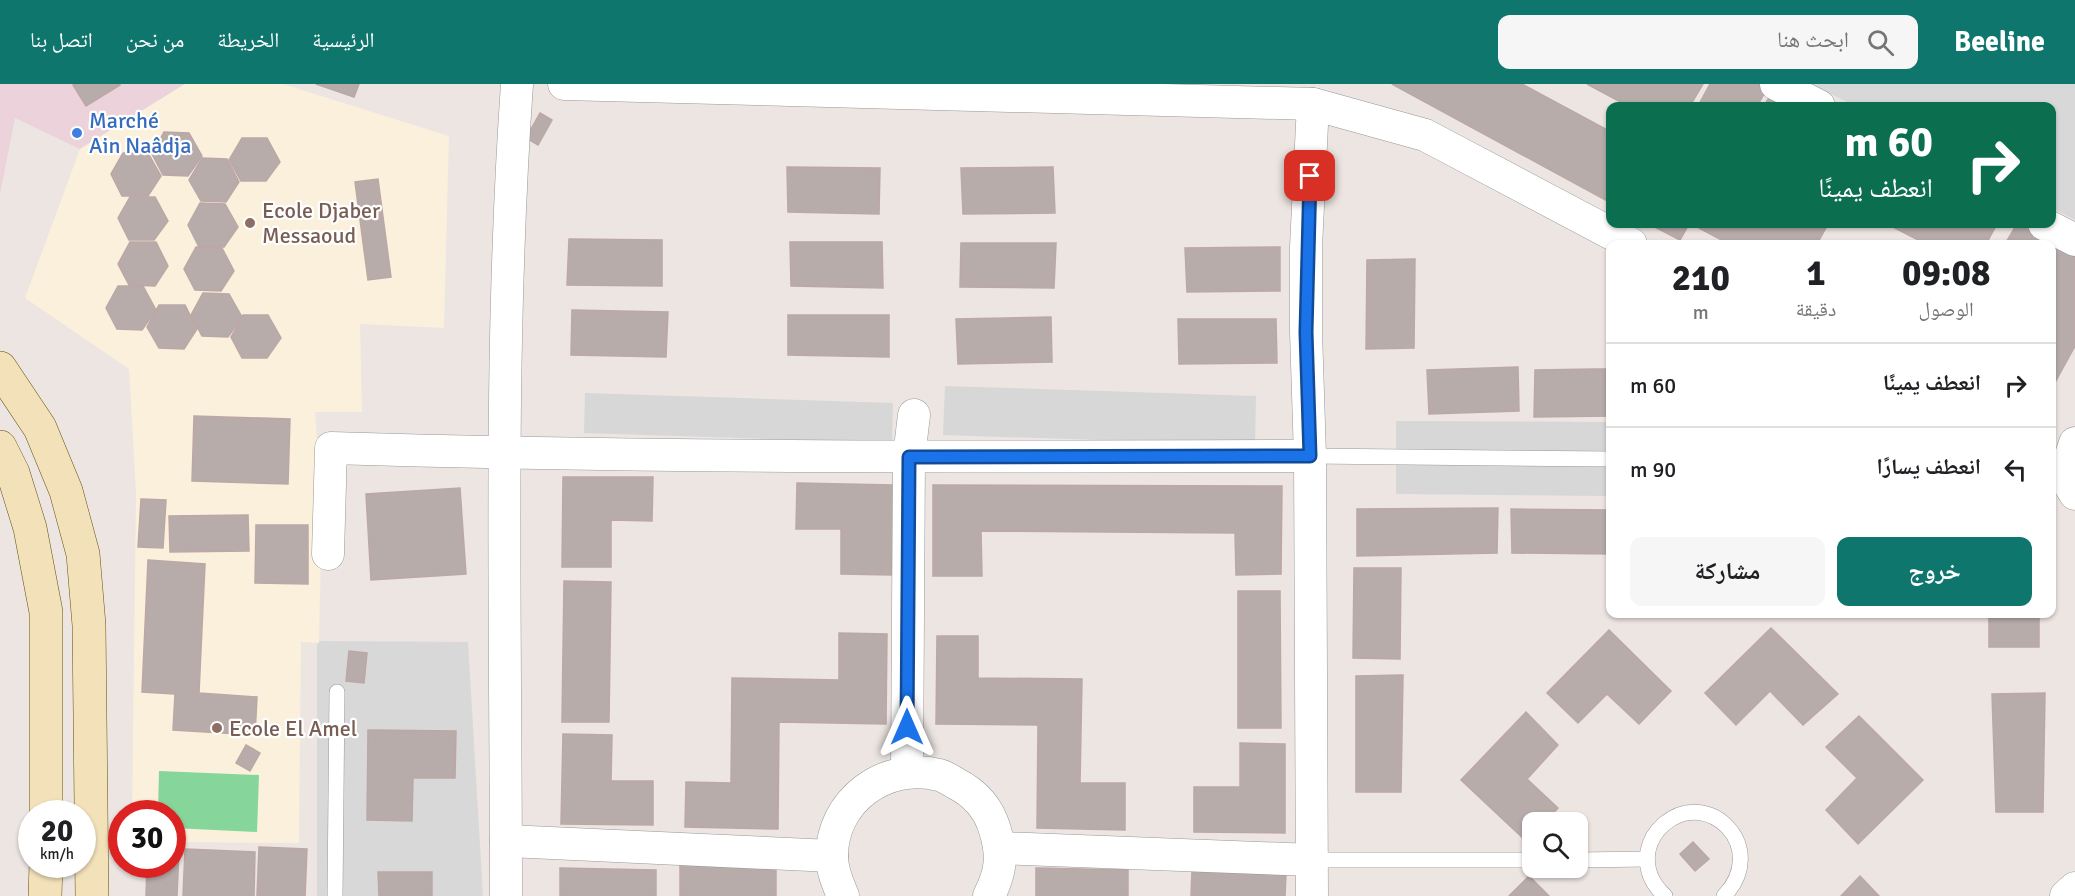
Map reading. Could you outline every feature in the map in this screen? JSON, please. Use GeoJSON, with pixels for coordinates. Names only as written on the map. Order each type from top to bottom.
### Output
{"type":"FeatureCollection","features":[{"type":"Feature","properties":{"kind":"main road"},"geometry":{"type":"LineString","coordinates":[[0,368],[40,428],[66,491],[83,554],[89,625],[92,896]]}},
{"type":"Feature","properties":{"kind":"main road"},"geometry":{"type":"LineString","coordinates":[[0,447],[13,473],[30,528],[46,612],[46,800]]}},
{"type":"Feature","properties":{"kind":"main road"},"geometry":{"type":"LineString","coordinates":[[45,896],[46,878]]}},
{"type":"Feature","properties":{"kind":"street"},"geometry":{"type":"LineString","coordinates":[[506,896],[503,453],[510,174],[517,84]]}},
{"type":"Feature","properties":{"kind":"street"},"geometry":{"type":"LineString","coordinates":[[564,84],[1313,104],[1425,135],[1622,240]]}},
{"type":"Feature","properties":{"kind":"street"},"geometry":{"type":"LineString","coordinates":[[1776,84],[1811,102]]}},
{"type":"Feature","properties":{"kind":"street"},"geometry":{"type":"LineString","coordinates":[[1312,896],[1310,456],[1306,258],[1313,104]]}},
{"type":"Feature","properties":{"kind":"street"},"geometry":{"type":"LineString","coordinates":[[2052,228],[2075,240]]}},
{"type":"Feature","properties":{"kind":"street"},"geometry":{"type":"LineString","coordinates":[[907,772],[909,457],[914,415]]}},
{"type":"Feature","properties":{"kind":"street"},"geometry":{"type":"LineString","coordinates":[[2067,478],[2075,443]]}},
{"type":"Feature","properties":{"kind":"street"},"geometry":{"type":"LineString","coordinates":[[328,554],[331,448],[503,453],[909,457],[1310,456]]}},
{"type":"Feature","properties":{"kind":"street"},"geometry":{"type":"LineString","coordinates":[[843,896],[836,879],[832,856],[836,832],[846,809],[862,791],[883,778],[907,772],[940,775],[969,790],[991,816],[1000,848],[998,878],[989,896]]}},
{"type":"Feature","properties":{"kind":"street"},"geometry":{"type":"LineString","coordinates":[[506,841],[832,856]]}},
{"type":"Feature","properties":{"kind":"street"},"geometry":{"type":"LineString","coordinates":[[1000,848],[1312,860]]}},
{"type":"Feature","properties":{"kind":"street"},"geometry":{"type":"LineString","coordinates":[[2066,896],[2075,888]]}},
{"type":"Feature","properties":{"kind":"lane"},"geometry":{"type":"LineString","coordinates":[[1310,456],[1606,459]]}},
{"type":"Feature","properties":{"kind":"lane"},"geometry":{"type":"LineString","coordinates":[[335,896],[337,692]]}},
{"type":"Feature","properties":{"kind":"lane"},"geometry":{"type":"LineString","coordinates":[[1665,896],[1658,890],[1650,875],[1647,860],[1650,843],[1658,829],[1670,819],[1685,813],[1702,813],[1717,818],[1736,837],[1741,852],[1741,866],[1736,882],[1724,896]]}},
{"type":"Feature","properties":{"kind":"lane"},"geometry":{"type":"LineString","coordinates":[[1312,860],[1522,860]]}},
{"type":"Feature","properties":{"kind":"lane"},"geometry":{"type":"LineString","coordinates":[[1588,860],[1647,860]]}},
{"type":"Feature","properties":{"kind":"shaded area","name":"Marché Ain Naâdja"},"geometry":{"type":"Polygon","coordinates":[[[0,84],[185,84],[80,149],[15,118],[0,194],[0,84]]]}},
{"type":"Feature","properties":{"kind":"shaded area","name":"Ecole Djaber Messaoud"},"geometry":{"type":"Polygon","coordinates":[[[185,84],[283,84],[449,136],[444,328],[360,324],[362,412],[315,412],[322,505],[319,643],[301,642],[299,843],[186,842],[186,800],[132,800],[136,494],[129,369],[25,298],[80,149],[185,84]]]}},
{"type":"Feature","properties":{"kind":"shaded area"},"geometry":{"type":"Polygon","coordinates":[[[1811,84],[2075,84],[2075,220],[2056,210],[2056,102],[1847,102],[1811,84]]]}},
{"type":"Feature","properties":{"kind":"shaded area"},"geometry":{"type":"Polygon","coordinates":[[[945,386],[1256,396],[1255,445],[943,435],[945,386]]]}},
{"type":"Feature","properties":{"kind":"shaded area"},"geometry":{"type":"Polygon","coordinates":[[[585,393],[893,403],[892,443],[584,433],[585,393]]]}},
{"type":"Feature","properties":{"kind":"shaded area"},"geometry":{"type":"Polygon","coordinates":[[[1396,421],[1606,422],[1606,496],[1396,494],[1396,421]]]}},
{"type":"Feature","properties":{"kind":"shaded area"},"geometry":{"type":"Polygon","coordinates":[[[317,641],[468,642],[483,896],[317,896],[317,641]]]}},
{"type":"Feature","properties":{"kind":"green space"},"geometry":{"type":"Polygon","coordinates":[[[159,771],[259,775],[257,832],[186,829],[186,800],[158,800],[159,771]]]}},
{"type":"Feature","properties":{"kind":"building"},"geometry":{"type":"Polygon","coordinates":[[[316,84],[359,84],[354,97],[316,84]]]}},
{"type":"Feature","properties":{"kind":"building"},"geometry":{"type":"Polygon","coordinates":[[[1392,84],[1522,84],[1606,129],[1606,200],[1392,84]]]}},
{"type":"Feature","properties":{"kind":"building"},"geometry":{"type":"Polygon","coordinates":[[[1587,84],[1703,84],[1692,102],[1621,102],[1587,84]]]}},
{"type":"Feature","properties":{"kind":"building"},"geometry":{"type":"Polygon","coordinates":[[[1710,84],[1758,84],[1767,89],[1759,102],[1700,102],[1710,84]]]}},
{"type":"Feature","properties":{"kind":"building"},"geometry":{"type":"Polygon","coordinates":[[[73,85],[120,85],[86,106],[73,85]]]}},
{"type":"Feature","properties":{"kind":"building"},"geometry":{"type":"Polygon","coordinates":[[[1771,94],[1786,102],[1766,102],[1771,94]]]}},
{"type":"Feature","properties":{"kind":"building"},"geometry":{"type":"Polygon","coordinates":[[[540,113],[552,120],[538,145],[526,138],[540,113]]]}},
{"type":"Feature","properties":{"kind":"building"},"geometry":{"type":"Polygon","coordinates":[[[164,132],[189,133],[202,156],[188,176],[163,175],[152,154],[164,132]]]}},
{"type":"Feature","properties":{"kind":"building"},"geometry":{"type":"Polygon","coordinates":[[[242,138],[267,138],[280,162],[266,181],[241,181],[229,160],[242,138]]]}},
{"type":"Feature","properties":{"kind":"building"},"geometry":{"type":"Polygon","coordinates":[[[123,153],[148,153],[161,176],[148,196],[122,196],[111,174],[123,153]]]}},
{"type":"Feature","properties":{"kind":"building"},"geometry":{"type":"Polygon","coordinates":[[[202,158],[227,159],[239,182],[226,202],[201,201],[189,180],[202,158]]]}},
{"type":"Feature","properties":{"kind":"building"},"geometry":{"type":"Polygon","coordinates":[[[787,167],[880,168],[879,214],[788,212],[787,167]]]}},
{"type":"Feature","properties":{"kind":"building"},"geometry":{"type":"Polygon","coordinates":[[[1053,167],[1055,213],[963,214],[961,168],[1053,167]]]}},
{"type":"Feature","properties":{"kind":"building"},"geometry":{"type":"Polygon","coordinates":[[[378,179],[391,277],[368,280],[355,182],[378,179]]]}},
{"type":"Feature","properties":{"kind":"building"},"geometry":{"type":"Polygon","coordinates":[[[130,197],[155,197],[168,221],[154,240],[129,240],[118,218],[130,197]]]}},
{"type":"Feature","properties":{"kind":"building"},"geometry":{"type":"Polygon","coordinates":[[[200,203],[225,204],[238,227],[224,247],[199,247],[188,225],[200,203]]]}},
{"type":"Feature","properties":{"kind":"building"},"geometry":{"type":"Polygon","coordinates":[[[1657,228],[1687,228],[1680,240],[1657,228]]]}},
{"type":"Feature","properties":{"kind":"building"},"geometry":{"type":"Polygon","coordinates":[[[1699,228],[1826,228],[1819,240],[1722,240],[1699,228]]]}},
{"type":"Feature","properties":{"kind":"building"},"geometry":{"type":"Polygon","coordinates":[[[1895,228],[1995,228],[1988,240],[1918,240],[1895,228]]]}},
{"type":"Feature","properties":{"kind":"building"},"geometry":{"type":"Polygon","coordinates":[[[2015,228],[2038,228],[2075,248],[2075,346],[2056,381],[2056,240],[2007,240],[2015,228]]]}},
{"type":"Feature","properties":{"kind":"building"},"geometry":{"type":"Polygon","coordinates":[[[569,239],[662,240],[662,286],[567,285],[569,239]]]}},
{"type":"Feature","properties":{"kind":"building"},"geometry":{"type":"Polygon","coordinates":[[[130,242],[156,242],[168,266],[155,286],[129,285],[118,264],[130,242]]]}},
{"type":"Feature","properties":{"kind":"building"},"geometry":{"type":"Polygon","coordinates":[[[790,242],[882,242],[883,288],[791,286],[790,242]]]}},
{"type":"Feature","properties":{"kind":"building"},"geometry":{"type":"Polygon","coordinates":[[[961,243],[1056,243],[1054,288],[960,287],[961,243]]]}},
{"type":"Feature","properties":{"kind":"building"},"geometry":{"type":"Polygon","coordinates":[[[196,247],[222,248],[234,271],[221,291],[195,290],[184,269],[196,247]]]}},
{"type":"Feature","properties":{"kind":"building"},"geometry":{"type":"Polygon","coordinates":[[[1280,247],[1280,291],[1187,292],[1185,248],[1280,247]]]}},
{"type":"Feature","properties":{"kind":"building"},"geometry":{"type":"Polygon","coordinates":[[[1415,259],[1414,348],[1366,349],[1367,260],[1415,259]]]}},
{"type":"Feature","properties":{"kind":"building"},"geometry":{"type":"Polygon","coordinates":[[[118,286],[143,286],[156,310],[142,330],[117,329],[106,308],[118,286]]]}},
{"type":"Feature","properties":{"kind":"building"},"geometry":{"type":"Polygon","coordinates":[[[203,293],[229,294],[242,317],[228,337],[202,336],[191,315],[203,293]]]}},
{"type":"Feature","properties":{"kind":"building"},"geometry":{"type":"Polygon","coordinates":[[[159,305],[185,305],[197,329],[184,349],[159,348],[147,327],[159,305]]]}},
{"type":"Feature","properties":{"kind":"building"},"geometry":{"type":"Polygon","coordinates":[[[572,310],[668,312],[666,357],[571,355],[572,310]]]}},
{"type":"Feature","properties":{"kind":"building"},"geometry":{"type":"Polygon","coordinates":[[[243,315],[268,315],[281,338],[267,358],[242,358],[231,337],[243,315]]]}},
{"type":"Feature","properties":{"kind":"building"},"geometry":{"type":"Polygon","coordinates":[[[788,315],[889,315],[889,357],[788,355],[788,315]]]}},
{"type":"Feature","properties":{"kind":"building"},"geometry":{"type":"Polygon","coordinates":[[[1051,317],[1052,362],[958,364],[956,319],[1051,317]]]}},
{"type":"Feature","properties":{"kind":"building"},"geometry":{"type":"Polygon","coordinates":[[[1178,319],[1276,319],[1277,363],[1179,364],[1178,319]]]}},
{"type":"Feature","properties":{"kind":"building"},"geometry":{"type":"Polygon","coordinates":[[[1518,367],[1519,411],[1429,414],[1427,370],[1518,367]]]}},
{"type":"Feature","properties":{"kind":"building"},"geometry":{"type":"Polygon","coordinates":[[[1606,369],[1606,416],[1534,417],[1535,370],[1606,369]]]}},
{"type":"Feature","properties":{"kind":"building"},"geometry":{"type":"Polygon","coordinates":[[[194,416],[290,419],[288,484],[192,481],[194,416]]]}},
{"type":"Feature","properties":{"kind":"building"},"geometry":{"type":"Polygon","coordinates":[[[563,477],[653,477],[652,521],[611,520],[611,567],[562,567],[563,477]]]}},
{"type":"Feature","properties":{"kind":"building"},"geometry":{"type":"Polygon","coordinates":[[[797,483],[893,485],[892,575],[841,574],[841,529],[796,529],[797,483]]]}},
{"type":"Feature","properties":{"kind":"building"},"geometry":{"type":"Polygon","coordinates":[[[933,485],[1282,486],[1281,574],[1236,575],[1235,533],[981,531],[982,576],[933,576],[933,485]]]}},
{"type":"Feature","properties":{"kind":"building"},"geometry":{"type":"Polygon","coordinates":[[[460,488],[466,574],[371,580],[366,494],[460,488]]]}},
{"type":"Feature","properties":{"kind":"building"},"geometry":{"type":"Polygon","coordinates":[[[141,499],[166,500],[163,548],[138,547],[141,499]]]}},
{"type":"Feature","properties":{"kind":"building"},"geometry":{"type":"Polygon","coordinates":[[[1498,508],[1497,553],[1357,556],[1357,509],[1498,508]]]}},
{"type":"Feature","properties":{"kind":"building"},"geometry":{"type":"Polygon","coordinates":[[[1511,509],[1606,510],[1606,554],[1512,553],[1511,509]]]}},
{"type":"Feature","properties":{"kind":"building"},"geometry":{"type":"Polygon","coordinates":[[[248,515],[249,551],[170,552],[169,516],[248,515]]]}},
{"type":"Feature","properties":{"kind":"building"},"geometry":{"type":"Polygon","coordinates":[[[256,525],[308,525],[308,584],[255,583],[256,525]]]}},
{"type":"Feature","properties":{"kind":"building"},"geometry":{"type":"Polygon","coordinates":[[[148,560],[205,564],[199,693],[257,697],[255,735],[173,730],[175,694],[142,692],[148,560]]]}},
{"type":"Feature","properties":{"kind":"building"},"geometry":{"type":"Polygon","coordinates":[[[1354,568],[1401,568],[1400,659],[1353,658],[1354,568]]]}},
{"type":"Feature","properties":{"kind":"building"},"geometry":{"type":"Polygon","coordinates":[[[564,581],[611,582],[609,722],[562,722],[564,581]]]}},
{"type":"Feature","properties":{"kind":"building"},"geometry":{"type":"Polygon","coordinates":[[[1238,591],[1280,591],[1281,728],[1238,728],[1238,591]]]}},
{"type":"Feature","properties":{"kind":"building"},"geometry":{"type":"Polygon","coordinates":[[[1989,618],[2039,618],[2039,647],[1989,647],[1989,618]]]}},
{"type":"Feature","properties":{"kind":"building"},"geometry":{"type":"Polygon","coordinates":[[[1771,628],[1838,694],[1803,725],[1770,691],[1736,725],[1705,693],[1771,628]]]}},
{"type":"Feature","properties":{"kind":"building"},"geometry":{"type":"Polygon","coordinates":[[[1609,630],[1671,691],[1639,724],[1607,694],[1578,723],[1547,693],[1609,630]]]}},
{"type":"Feature","properties":{"kind":"building"},"geometry":{"type":"Polygon","coordinates":[[[839,633],[887,634],[886,724],[779,722],[778,829],[685,827],[686,782],[731,783],[732,678],[839,680],[839,633]]]}},
{"type":"Feature","properties":{"kind":"building"},"geometry":{"type":"Polygon","coordinates":[[[937,636],[978,636],[978,678],[1082,679],[1080,783],[1125,783],[1125,830],[1037,828],[1038,725],[936,724],[937,636]]]}},
{"type":"Feature","properties":{"kind":"building"},"geometry":{"type":"Polygon","coordinates":[[[349,651],[367,653],[364,683],[346,681],[349,651]]]}},
{"type":"Feature","properties":{"kind":"building"},"geometry":{"type":"Polygon","coordinates":[[[1403,675],[1401,792],[1356,792],[1356,676],[1403,675]]]}},
{"type":"Feature","properties":{"kind":"building"},"geometry":{"type":"Polygon","coordinates":[[[2045,693],[2043,812],[1996,812],[1992,694],[2045,693]]]}},
{"type":"Feature","properties":{"kind":"building"},"geometry":{"type":"Polygon","coordinates":[[[1526,712],[1558,745],[1527,779],[1558,808],[1554,812],[1522,812],[1522,837],[1461,780],[1526,712]]]}},
{"type":"Feature","properties":{"kind":"building"},"geometry":{"type":"Polygon","coordinates":[[[1859,716],[1923,780],[1858,844],[1826,810],[1857,778],[1826,747],[1859,716]]]}},
{"type":"Feature","properties":{"kind":"building"},"geometry":{"type":"Polygon","coordinates":[[[368,730],[456,731],[455,778],[413,778],[412,821],[367,820],[368,730]]]}},
{"type":"Feature","properties":{"kind":"building"},"geometry":{"type":"Polygon","coordinates":[[[563,734],[612,735],[611,781],[653,781],[653,825],[561,824],[563,734]]]}},
{"type":"Feature","properties":{"kind":"building"},"geometry":{"type":"Polygon","coordinates":[[[1240,743],[1285,744],[1285,833],[1194,832],[1194,787],[1240,787],[1240,743]]]}},
{"type":"Feature","properties":{"kind":"building"},"geometry":{"type":"Polygon","coordinates":[[[246,745],[260,753],[250,771],[236,763],[246,745]]]}},
{"type":"Feature","properties":{"kind":"building"},"geometry":{"type":"Polygon","coordinates":[[[1693,842],[1709,859],[1695,871],[1680,854],[1693,842]]]}},
{"type":"Feature","properties":{"kind":"building"},"geometry":{"type":"Polygon","coordinates":[[[259,847],[307,849],[305,896],[257,896],[259,847]]]}},
{"type":"Feature","properties":{"kind":"building"},"geometry":{"type":"Polygon","coordinates":[[[186,849],[255,852],[254,896],[183,896],[184,878],[186,878],[186,849]]]}},
{"type":"Feature","properties":{"kind":"building"},"geometry":{"type":"Polygon","coordinates":[[[680,865],[776,866],[776,896],[680,896],[680,865]]]}},
{"type":"Feature","properties":{"kind":"building"},"geometry":{"type":"Polygon","coordinates":[[[560,868],[656,870],[656,896],[560,896],[560,868]]]}},
{"type":"Feature","properties":{"kind":"building"},"geometry":{"type":"Polygon","coordinates":[[[1036,868],[1128,870],[1128,896],[1036,896],[1036,868]]]}},
{"type":"Feature","properties":{"kind":"building"},"geometry":{"type":"Polygon","coordinates":[[[1192,871],[1286,873],[1285,896],[1191,896],[1192,871]]]}},
{"type":"Feature","properties":{"kind":"building"},"geometry":{"type":"Polygon","coordinates":[[[378,872],[432,872],[432,896],[379,896],[378,872]]]}},
{"type":"Feature","properties":{"kind":"building"},"geometry":{"type":"Polygon","coordinates":[[[1860,876],[1879,896],[1841,896],[1860,876]]]}},
{"type":"Feature","properties":{"kind":"building"},"geometry":{"type":"Polygon","coordinates":[[[147,878],[178,878],[177,896],[146,896],[147,878]]]}},
{"type":"Feature","properties":{"kind":"building"},"geometry":{"type":"Polygon","coordinates":[[[1527,878],[1531,878],[1549,896],[1509,896],[1527,878]]]}},
{"type":"Feature","properties":{"kind":"place","name":"Marché Ain Naâdja"},"geometry":{"type":"Point","coordinates":[77,133]}},
{"type":"Feature","properties":{"kind":"place","name":"Ecole Djaber Messaoud"},"geometry":{"type":"Point","coordinates":[250,223]}},
{"type":"Feature","properties":{"kind":"place","name":"Ecole El Amel"},"geometry":{"type":"Point","coordinates":[217,728]}},
{"type":"Feature","properties":{"kind":"route"},"geometry":{"type":"LineString","coordinates":[[907,727],[909,457],[1310,456],[1306,332],[1306,247],[1310,176]]}}]}
